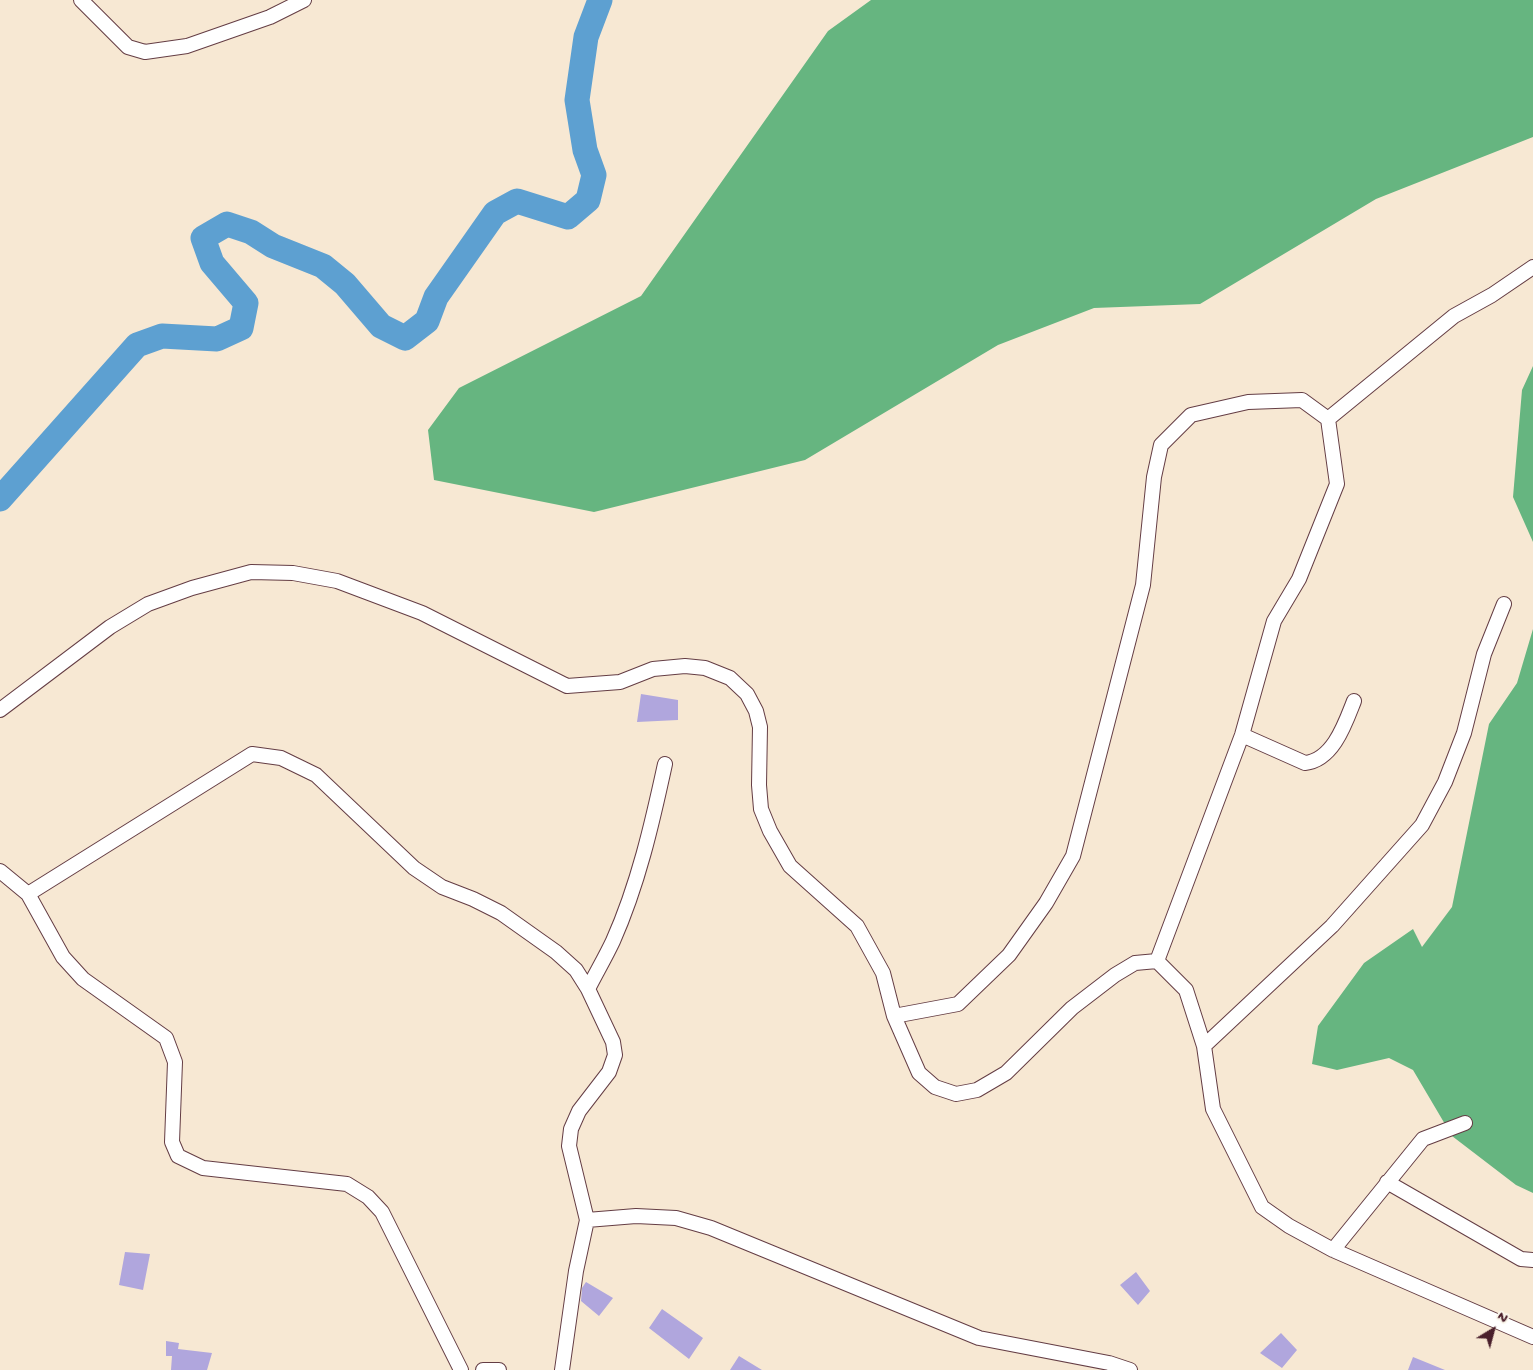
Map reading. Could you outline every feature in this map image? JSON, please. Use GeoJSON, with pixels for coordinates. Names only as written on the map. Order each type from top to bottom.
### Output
{"type":"FeatureCollection","features":[{"type":"Feature","properties":{"kind":"street"},"geometry":{"type":"LineString","coordinates":[[81,0],[128,47],[145,52],[187,46],[270,17],[304,0]]}},
{"type":"Feature","properties":{"kind":"street"},"geometry":{"type":"LineString","coordinates":[[1328,419],[1454,316],[1492,295],[1533,267]]}},
{"type":"Feature","properties":{"kind":"street"},"geometry":{"type":"LineString","coordinates":[[894,1016],[958,1004],[1009,955],[1046,903],[1073,856],[1143,585],[1154,477],[1161,445],[1191,415],[1248,402],[1302,400],[1328,419],[1337,484],[1299,579],[1274,621],[1242,735],[1157,961]]}},
{"type":"Feature","properties":{"kind":"street"},"geometry":{"type":"LineString","coordinates":[[0,710],[110,627],[148,604],[192,588],[250,572],[293,574],[338,581],[422,613],[567,686],[620,682],[653,669],[685,666],[705,668],[730,678],[747,694],[756,711],[760,727],[759,785],[761,809],[770,832],[790,866],[857,926],[883,973],[894,1016],[919,1073],[935,1087],[956,1094],[977,1090],[1006,1073],[1072,1008],[1115,975],[1135,963],[1157,961]]}},
{"type":"Feature","properties":{"kind":"street"},"geometry":{"type":"LineString","coordinates":[[1204,1046],[1332,926],[1422,825],[1445,782],[1458,749],[1484,654],[1504,604]]}},
{"type":"Feature","properties":{"kind":"street"},"geometry":{"type":"LineString","coordinates":[[1242,735],[1305,763],[1313,762],[1338,740],[1354,701]]}},
{"type":"Feature","properties":{"kind":"street"},"geometry":{"type":"LineString","coordinates":[[28,894],[252,754],[281,758],[316,775],[414,868],[442,888],[473,899],[501,913],[556,952],[576,970],[588,989],[613,1042],[615,1055],[609,1072],[579,1111],[571,1129],[569,1146],[587,1220],[576,1270],[562,1370]]}},
{"type":"Feature","properties":{"kind":"street"},"geometry":{"type":"LineString","coordinates":[[588,989],[613,941],[629,900],[650,833],[665,764]]}},
{"type":"Feature","properties":{"kind":"street"},"geometry":{"type":"LineString","coordinates":[[0,871],[28,894],[63,957],[83,979],[166,1038],[175,1062],[172,1142],[178,1156],[203,1168],[346,1184],[368,1197],[382,1212],[461,1370]]}},
{"type":"Feature","properties":{"kind":"street"},"geometry":{"type":"LineString","coordinates":[[1157,961],[1186,990],[1204,1046],[1213,1109],[1262,1207],[1289,1226],[1332,1250],[1533,1337]]}},
{"type":"Feature","properties":{"kind":"street"},"geometry":{"type":"LineString","coordinates":[[1332,1250],[1423,1139],[1465,1123]]}},
{"type":"Feature","properties":{"kind":"street"},"geometry":{"type":"LineString","coordinates":[[1388,1182],[1520,1258],[1533,1260]]}},
{"type":"Feature","properties":{"kind":"street"},"geometry":{"type":"LineString","coordinates":[[587,1220],[636,1216],[676,1218],[711,1228],[979,1338],[1109,1363],[1130,1370]]}},
{"type":"Feature","properties":{"kind":"street"},"geometry":{"type":"LineString","coordinates":[[483,1370],[499,1370]]}},
{"type":"Feature","properties":{"kind":"green space"},"geometry":{"type":"Polygon","coordinates":[[[871,0],[1533,0],[1533,137],[1376,199],[1200,304],[1094,308],[998,345],[805,460],[594,512],[434,480],[428,430],[459,388],[641,296],[828,31],[871,0]]]}},
{"type":"Feature","properties":{"kind":"green space"},"geometry":{"type":"Polygon","coordinates":[[[1533,366],[1533,542],[1513,497],[1522,390],[1533,366]]]}},
{"type":"Feature","properties":{"kind":"green space"},"geometry":{"type":"Polygon","coordinates":[[[1533,629],[1533,1193],[1516,1185],[1452,1136],[1413,1070],[1389,1058],[1337,1070],[1312,1064],[1318,1026],[1364,963],[1413,929],[1422,947],[1452,907],[1489,724],[1517,683],[1533,629]]]}},
{"type":"Feature","properties":{"kind":"building"},"geometry":{"type":"Polygon","coordinates":[[[641,694],[678,700],[678,720],[637,722],[641,694]]]}},
{"type":"Feature","properties":{"kind":"building"},"geometry":{"type":"Polygon","coordinates":[[[125,1252],[150,1254],[143,1290],[119,1285],[125,1252]]]}},
{"type":"Feature","properties":{"kind":"building"},"geometry":{"type":"Polygon","coordinates":[[[1136,1272],[1150,1291],[1138,1305],[1120,1285],[1136,1272]]]}},
{"type":"Feature","properties":{"kind":"building"},"geometry":{"type":"Polygon","coordinates":[[[586,1282],[613,1298],[599,1316],[581,1301],[582,1288],[586,1282]]]}},
{"type":"Feature","properties":{"kind":"building"},"geometry":{"type":"Polygon","coordinates":[[[662,1309],[703,1338],[689,1359],[649,1328],[662,1309]]]}},
{"type":"Feature","properties":{"kind":"building"},"geometry":{"type":"Polygon","coordinates":[[[1281,1333],[1297,1350],[1282,1368],[1260,1353],[1281,1333]]]}},
{"type":"Feature","properties":{"kind":"building"},"geometry":{"type":"Polygon","coordinates":[[[166,1341],[179,1343],[178,1349],[212,1353],[207,1370],[171,1370],[172,1356],[166,1356],[166,1341]]]}},
{"type":"Feature","properties":{"kind":"building"},"geometry":{"type":"Polygon","coordinates":[[[739,1356],[762,1370],[730,1370],[739,1356]]]}},
{"type":"Feature","properties":{"kind":"building"},"geometry":{"type":"Polygon","coordinates":[[[1413,1357],[1445,1370],[1408,1370],[1413,1357]]]}},
{"type":"Feature","properties":{"kind":"waterway"},"geometry":{"type":"LineString","coordinates":[[0,499],[137,345],[162,336],[217,339],[241,328],[246,303],[212,263],[203,238],[227,224],[251,232],[273,246],[323,266],[345,284],[381,326],[405,338],[427,321],[436,297],[495,213],[517,201],[568,217],[588,200],[594,175],[585,150],[577,100],[586,37],[600,0]]}}]}
